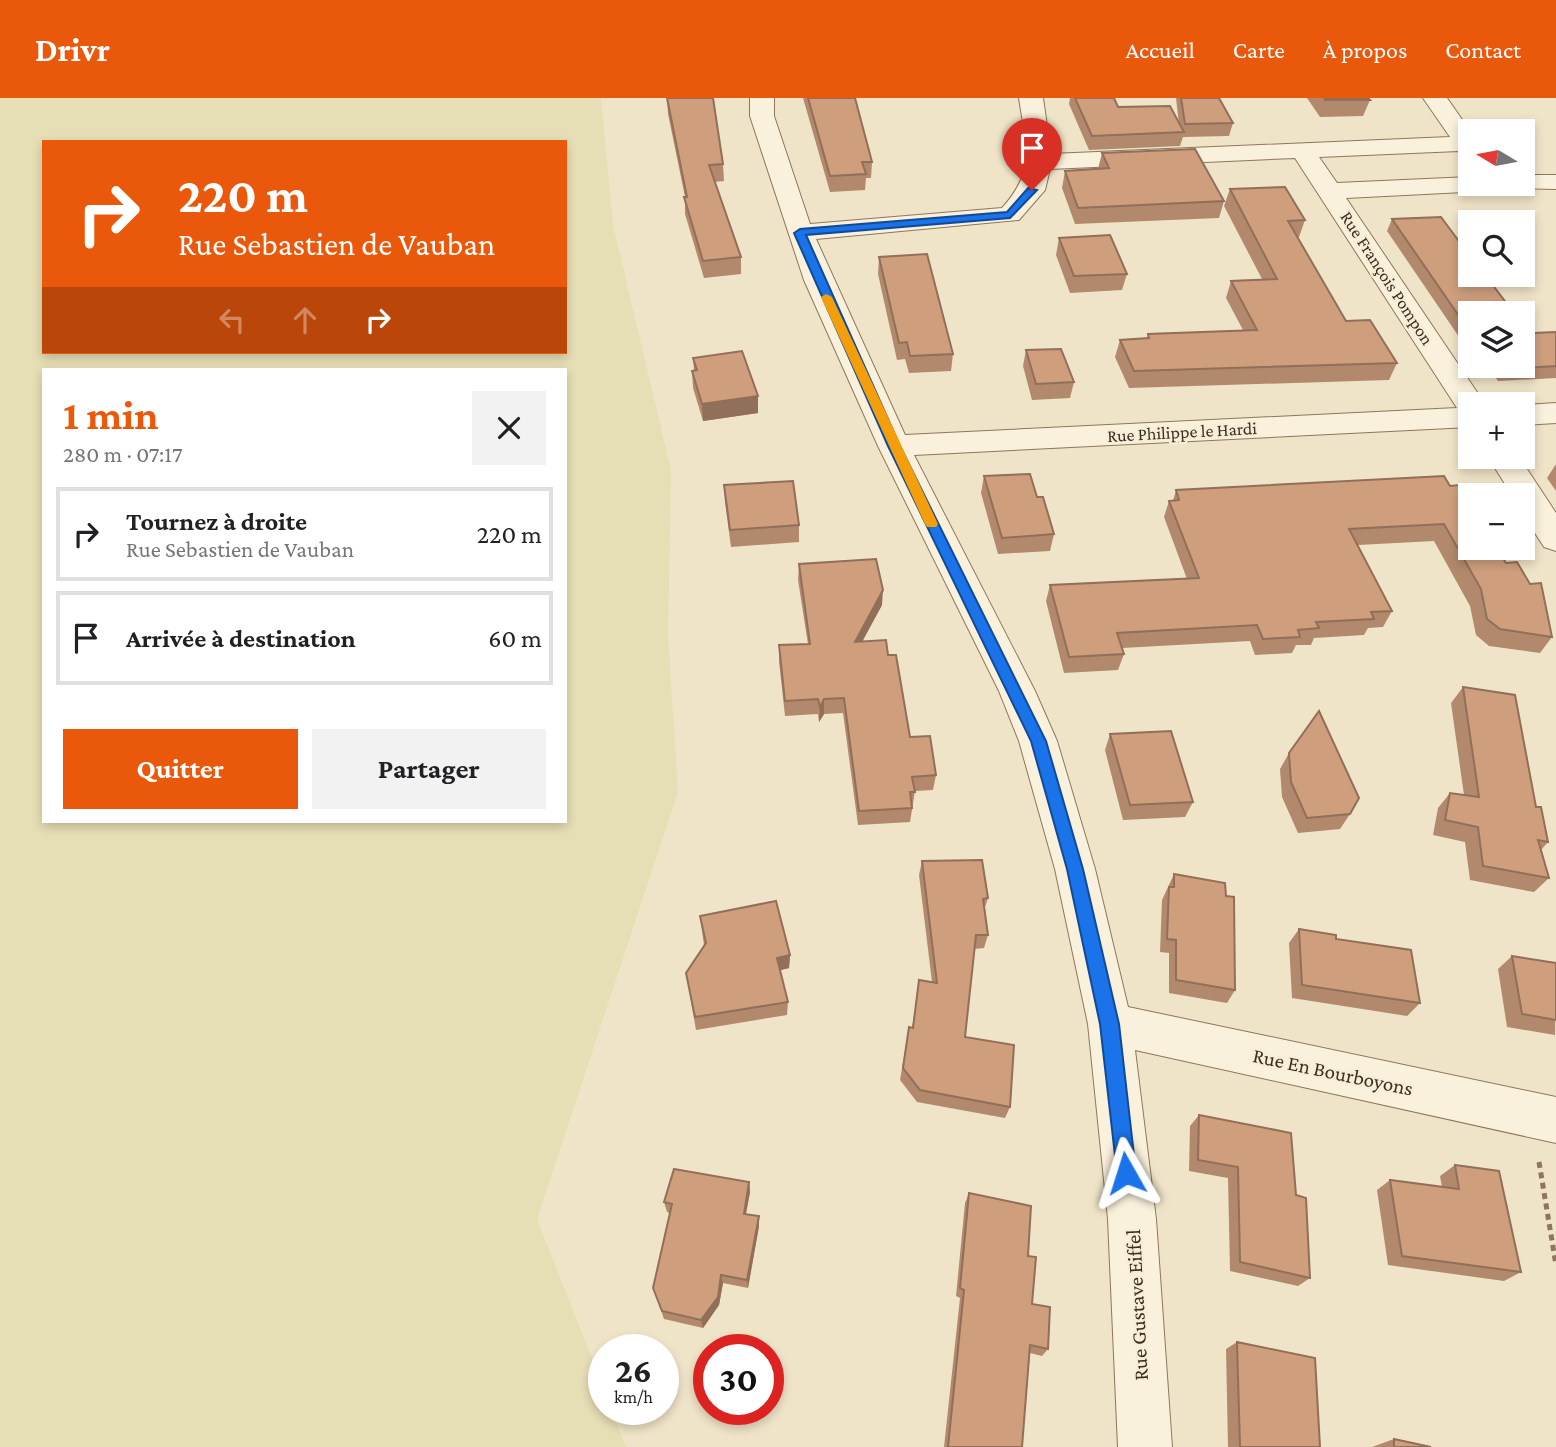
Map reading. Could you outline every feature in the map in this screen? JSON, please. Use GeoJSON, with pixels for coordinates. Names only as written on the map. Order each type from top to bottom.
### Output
{"type":"FeatureCollection","features":[{"type":"Feature","properties":{"kind":"street","name":"Rue Gustave Eiffel"},"geometry":{"type":"LineString","coordinates":[[762,98],[762,116],[800,233],[894,446],[1038,741],[1075,869],[1110,1024],[1132,1219],[1145,1447]]}},
{"type":"Feature","properties":{"kind":"street"},"geometry":{"type":"LineString","coordinates":[[800,233],[1010,215],[1032,190],[1040,162],[1031,98]]}},
{"type":"Feature","properties":{"kind":"street"},"geometry":{"type":"LineString","coordinates":[[1435,98],[1458,131]]}},
{"type":"Feature","properties":{"kind":"street"},"geometry":{"type":"LineString","coordinates":[[1040,162],[1458,145]]}},
{"type":"Feature","properties":{"kind":"street","name":"Rue François Pompon"},"geometry":{"type":"LineString","coordinates":[[1303,151],[1461,392]]}},
{"type":"Feature","properties":{"kind":"street"},"geometry":{"type":"LineString","coordinates":[[1535,183],[1556,182]]}},
{"type":"Feature","properties":{"kind":"street"},"geometry":{"type":"LineString","coordinates":[[1330,191],[1458,185]]}},
{"type":"Feature","properties":{"kind":"street"},"geometry":{"type":"LineString","coordinates":[[1535,414],[1556,413]]}},
{"type":"Feature","properties":{"kind":"street","name":"Rue Philippe le Hardi"},"geometry":{"type":"LineString","coordinates":[[894,446],[1458,418]]}},
{"type":"Feature","properties":{"kind":"street"},"geometry":{"type":"LineString","coordinates":[[1511,469],[1556,539]]}},
{"type":"Feature","properties":{"kind":"street","name":"Rue En Bourboyons"},"geometry":{"type":"LineString","coordinates":[[1110,1024],[1544,1117]]}},
{"type":"Feature","properties":{"kind":"path"},"geometry":{"type":"LineString","coordinates":[[1544,1117],[1556,1265]]}},
{"type":"Feature","properties":{"kind":"shaded area"},"geometry":{"type":"Polygon","coordinates":[[[0,98],[601,98],[613,225],[671,470],[668,636],[678,792],[537,1219],[588,1348],[588,1425],[617,1425],[626,1447],[0,1447],[0,98]]]}},
{"type":"Feature","properties":{"kind":"building"},"geometry":{"type":"Polygon","coordinates":[[[667,98],[713,98],[723,164],[709,165],[741,257],[703,261],[684,197],[687,197],[667,98]]]}},
{"type":"Feature","properties":{"kind":"building"},"geometry":{"type":"Polygon","coordinates":[[[808,98],[855,98],[872,162],[862,162],[866,174],[830,176],[808,98]]]}},
{"type":"Feature","properties":{"kind":"building"},"geometry":{"type":"Polygon","coordinates":[[[1075,98],[1114,98],[1118,107],[1170,106],[1184,132],[1092,136],[1075,98]]]}},
{"type":"Feature","properties":{"kind":"building"},"geometry":{"type":"Polygon","coordinates":[[[1181,98],[1219,98],[1233,123],[1185,124],[1181,98]]]}},
{"type":"Feature","properties":{"kind":"building"},"geometry":{"type":"Polygon","coordinates":[[[1324,98],[1368,98],[1370,100],[1325,100],[1324,98]]]}},
{"type":"Feature","properties":{"kind":"building"},"geometry":{"type":"Polygon","coordinates":[[[1195,149],[1224,201],[1078,208],[1065,171],[1109,168],[1102,153],[1195,149]]]}},
{"type":"Feature","properties":{"kind":"building"},"geometry":{"type":"Polygon","coordinates":[[[1285,187],[1305,220],[1288,221],[1346,321],[1370,320],[1397,363],[1134,371],[1120,340],[1149,338],[1148,334],[1257,330],[1231,281],[1277,279],[1230,189],[1285,187]]]}},
{"type":"Feature","properties":{"kind":"building"},"geometry":{"type":"Polygon","coordinates":[[[1441,217],[1458,240],[1458,287],[1494,287],[1505,301],[1458,301],[1458,315],[1392,219],[1441,217]]]}},
{"type":"Feature","properties":{"kind":"building"},"geometry":{"type":"Polygon","coordinates":[[[1110,235],[1127,274],[1074,276],[1059,238],[1110,235]]]}},
{"type":"Feature","properties":{"kind":"building"},"geometry":{"type":"Polygon","coordinates":[[[927,254],[953,354],[910,356],[907,342],[899,343],[879,257],[927,254]]]}},
{"type":"Feature","properties":{"kind":"building"},"geometry":{"type":"Polygon","coordinates":[[[1556,332],[1556,366],[1535,367],[1535,333],[1556,332]]]}},
{"type":"Feature","properties":{"kind":"building"},"geometry":{"type":"Polygon","coordinates":[[[1061,349],[1074,382],[1036,384],[1026,350],[1061,349]]]}},
{"type":"Feature","properties":{"kind":"building"},"geometry":{"type":"Polygon","coordinates":[[[742,351],[758,396],[702,404],[692,371],[697,370],[693,358],[742,351]]]}},
{"type":"Feature","properties":{"kind":"building"},"geometry":{"type":"Polygon","coordinates":[[[1030,474],[1037,497],[1043,497],[1054,534],[1002,538],[984,476],[1030,474]]]}},
{"type":"Feature","properties":{"kind":"building"},"geometry":{"type":"Polygon","coordinates":[[[1444,476],[1450,486],[1458,485],[1458,549],[1444,524],[1349,529],[1392,611],[1371,612],[1374,619],[1316,622],[1319,628],[1298,630],[1300,637],[1263,639],[1257,625],[1117,633],[1124,654],[1069,657],[1050,585],[1199,578],[1169,501],[1179,500],[1176,490],[1444,476]]]}},
{"type":"Feature","properties":{"kind":"building"},"geometry":{"type":"Polygon","coordinates":[[[793,481],[799,525],[730,530],[724,485],[793,481]]]}},
{"type":"Feature","properties":{"kind":"building"},"geometry":{"type":"Polygon","coordinates":[[[876,559],[883,590],[855,642],[886,640],[888,655],[896,655],[910,737],[930,736],[936,775],[912,777],[915,792],[910,792],[912,808],[859,811],[844,698],[824,699],[820,707],[818,699],[785,701],[779,645],[810,644],[799,564],[876,559]]]}},
{"type":"Feature","properties":{"kind":"building"},"geometry":{"type":"Polygon","coordinates":[[[1464,560],[1517,562],[1530,584],[1541,583],[1552,637],[1500,629],[1487,619],[1481,589],[1464,560]]]}},
{"type":"Feature","properties":{"kind":"building"},"geometry":{"type":"Polygon","coordinates":[[[1463,687],[1515,695],[1536,807],[1541,807],[1548,842],[1538,840],[1549,878],[1483,866],[1478,827],[1445,820],[1450,793],[1479,797],[1463,687]]]}},
{"type":"Feature","properties":{"kind":"building"},"geometry":{"type":"Polygon","coordinates":[[[1319,711],[1359,798],[1350,814],[1307,818],[1291,782],[1289,753],[1319,711]]]}},
{"type":"Feature","properties":{"kind":"building"},"geometry":{"type":"Polygon","coordinates":[[[1171,731],[1193,802],[1130,805],[1110,734],[1171,731]]]}},
{"type":"Feature","properties":{"kind":"building"},"geometry":{"type":"Polygon","coordinates":[[[982,860],[988,898],[983,899],[988,935],[976,935],[965,1037],[1014,1045],[1010,1107],[920,1090],[903,1068],[909,1027],[913,1028],[919,980],[937,983],[922,861],[982,860]]]}},
{"type":"Feature","properties":{"kind":"building"},"geometry":{"type":"Polygon","coordinates":[[[1174,874],[1225,883],[1226,896],[1234,897],[1235,990],[1176,980],[1176,940],[1167,939],[1169,887],[1174,887],[1174,874]]]}},
{"type":"Feature","properties":{"kind":"building"},"geometry":{"type":"Polygon","coordinates":[[[776,901],[790,955],[777,958],[788,1002],[695,1017],[686,973],[706,943],[700,916],[776,901]]]}},
{"type":"Feature","properties":{"kind":"building"},"geometry":{"type":"Polygon","coordinates":[[[1299,929],[1336,935],[1336,939],[1411,950],[1420,1003],[1302,985],[1299,929]]]}},
{"type":"Feature","properties":{"kind":"building"},"geometry":{"type":"Polygon","coordinates":[[[1512,956],[1556,963],[1556,1020],[1522,1014],[1512,956]]]}},
{"type":"Feature","properties":{"kind":"building"},"geometry":{"type":"Polygon","coordinates":[[[1199,1115],[1291,1133],[1296,1195],[1306,1198],[1310,1278],[1240,1262],[1238,1167],[1198,1160],[1199,1115]]]}},
{"type":"Feature","properties":{"kind":"building"},"geometry":{"type":"Polygon","coordinates":[[[1455,1165],[1499,1171],[1521,1272],[1402,1256],[1390,1180],[1459,1189],[1455,1165]]]}},
{"type":"Feature","properties":{"kind":"building"},"geometry":{"type":"Polygon","coordinates":[[[674,1169],[749,1182],[744,1214],[759,1216],[747,1280],[721,1275],[718,1297],[701,1320],[662,1311],[653,1288],[672,1204],[664,1202],[674,1169]]]}},
{"type":"Feature","properties":{"kind":"building"},"geometry":{"type":"Polygon","coordinates":[[[969,1193],[1031,1206],[1028,1256],[1036,1257],[1032,1304],[1050,1307],[1048,1349],[1030,1345],[1022,1447],[948,1447],[964,1290],[960,1288],[969,1193]]]}},
{"type":"Feature","properties":{"kind":"building"},"geometry":{"type":"Polygon","coordinates":[[[1237,1342],[1315,1358],[1320,1447],[1240,1447],[1237,1342]]]}},
{"type":"Feature","properties":{"kind":"building"},"geometry":{"type":"Polygon","coordinates":[[[1394,1439],[1431,1447],[1394,1447],[1394,1439]]]}},
{"type":"Feature","properties":{"kind":"slow traffic"},"geometry":{"type":"LineString","coordinates":[[826,297],[932,524]]}},
{"type":"Feature","properties":{"kind":"route"},"geometry":{"type":"LineString","coordinates":[[1032,190],[1010,215],[800,233],[818,280],[894,446],[1017,691],[1038,741],[1075,869],[1110,1024],[1126,1173]]}}]}
